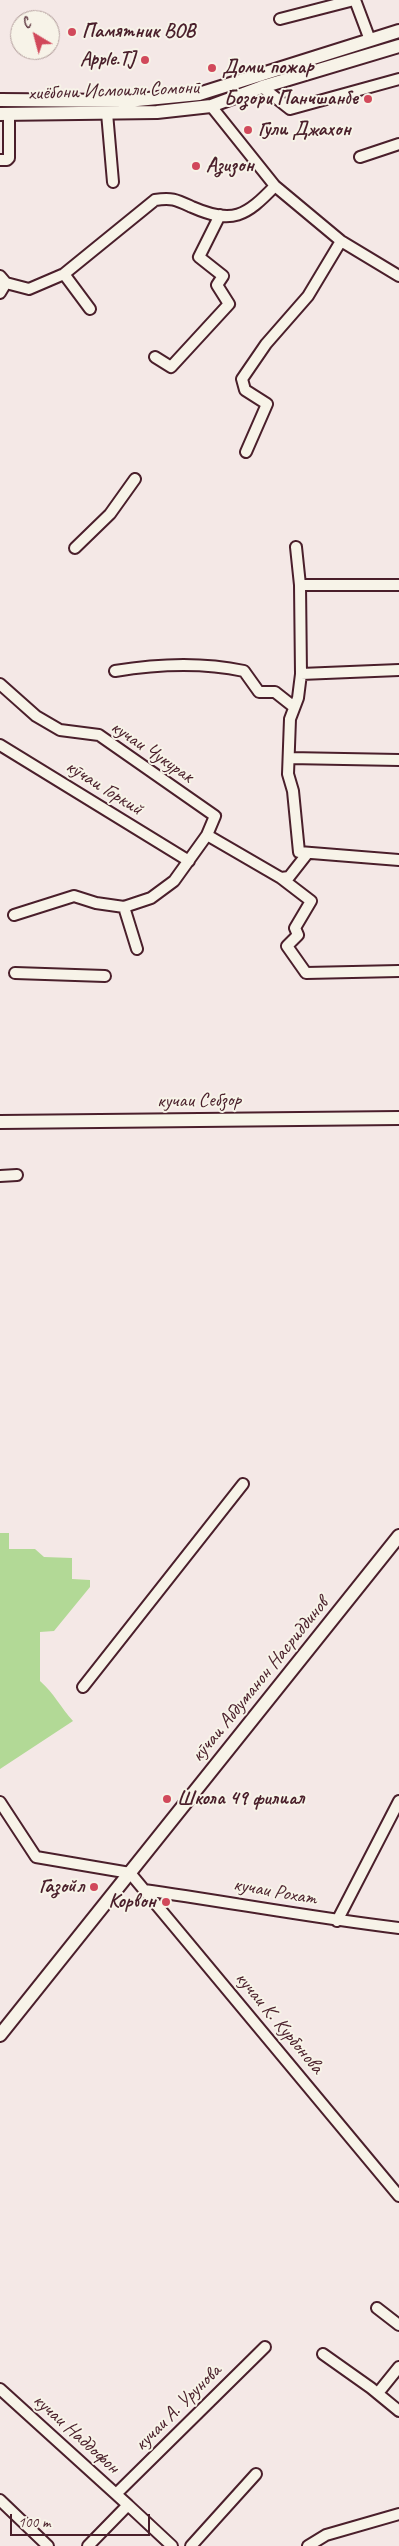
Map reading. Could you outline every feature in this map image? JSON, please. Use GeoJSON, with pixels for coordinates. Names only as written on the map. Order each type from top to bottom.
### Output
{"type":"FeatureCollection","features":[{"type":"Feature","properties":{"kind":"main road","name":"хиёбони Исмоили Сомонӣ"},"geometry":{"type":"LineString","coordinates":[[0,100],[127,101],[199,94],[399,31]]}},
{"type":"Feature","properties":{"kind":"main road","name":"хиёбони Исмоили Сомонӣ"},"geometry":{"type":"LineString","coordinates":[[4,114],[157,112],[211,106],[262,87],[399,46]]}},
{"type":"Feature","properties":{"kind":"main road","name":"кучаи Себзор"},"geometry":{"type":"LineString","coordinates":[[0,1122],[399,1118]]}},
{"type":"Feature","properties":{"kind":"main road","name":"кӯчаи Абдуманон Насриддинов"},"geometry":{"type":"LineString","coordinates":[[0,2035],[399,1536]]}},
{"type":"Feature","properties":{"kind":"street"},"geometry":{"type":"LineString","coordinates":[[280,19],[355,0],[370,40]]}},
{"type":"Feature","properties":{"kind":"street"},"geometry":{"type":"LineString","coordinates":[[262,87],[290,109],[399,79]]}},
{"type":"Feature","properties":{"kind":"street"},"geometry":{"type":"LineString","coordinates":[[211,106],[274,186],[341,241],[399,276]]}},
{"type":"Feature","properties":{"kind":"street"},"geometry":{"type":"LineString","coordinates":[[107,113],[113,182]]}},
{"type":"Feature","properties":{"kind":"street"},"geometry":{"type":"LineString","coordinates":[[0,160],[7,160],[8,158],[4,114]]}},
{"type":"Feature","properties":{"kind":"street"},"geometry":{"type":"LineString","coordinates":[[360,157],[399,144]]}},
{"type":"Feature","properties":{"kind":"street"},"geometry":{"type":"LineString","coordinates":[[0,293],[3,279],[29,289],[64,274],[155,200],[170,197],[204,212],[220,216],[237,217],[255,206],[274,186]]}},
{"type":"Feature","properties":{"kind":"street"},"geometry":{"type":"LineString","coordinates":[[155,357],[171,368],[229,304],[217,285],[223,276],[199,257],[220,216]]}},
{"type":"Feature","properties":{"kind":"street"},"geometry":{"type":"LineString","coordinates":[[246,452],[267,404],[245,390],[242,379],[266,344],[308,296],[341,241]]}},
{"type":"Feature","properties":{"kind":"street"},"geometry":{"type":"LineString","coordinates":[[64,274],[90,309]]}},
{"type":"Feature","properties":{"kind":"street"},"geometry":{"type":"LineString","coordinates":[[75,548],[110,514],[135,479]]}},
{"type":"Feature","properties":{"kind":"street"},"geometry":{"type":"LineString","coordinates":[[296,547],[300,586],[301,674],[290,719],[288,774],[293,791],[299,852],[399,860]]}},
{"type":"Feature","properties":{"kind":"street"},"geometry":{"type":"LineString","coordinates":[[300,586],[399,586]]}},
{"type":"Feature","properties":{"kind":"street"},"geometry":{"type":"LineString","coordinates":[[115,671],[147,666],[221,666],[244,671],[259,692],[275,692],[294,707]]}},
{"type":"Feature","properties":{"kind":"street"},"geometry":{"type":"LineString","coordinates":[[301,674],[399,670]]}},
{"type":"Feature","properties":{"kind":"street","name":"кучаи Чукурак"},"geometry":{"type":"LineString","coordinates":[[0,684],[36,716],[60,730],[99,735],[215,816],[207,835]]}},
{"type":"Feature","properties":{"kind":"street","name":"кӯчаи Горкий"},"geometry":{"type":"LineString","coordinates":[[0,744],[189,862]]}},
{"type":"Feature","properties":{"kind":"street"},"geometry":{"type":"LineString","coordinates":[[289,758],[399,760]]}},
{"type":"Feature","properties":{"kind":"street"},"geometry":{"type":"LineString","coordinates":[[14,915],[74,896],[96,903],[124,907],[151,898],[174,881],[207,835],[281,878],[312,901],[295,928],[298,935],[287,946],[306,973],[399,971]]}},
{"type":"Feature","properties":{"kind":"street"},"geometry":{"type":"LineString","coordinates":[[281,878],[289,878],[307,854]]}},
{"type":"Feature","properties":{"kind":"street"},"geometry":{"type":"LineString","coordinates":[[124,907],[137,949]]}},
{"type":"Feature","properties":{"kind":"street"},"geometry":{"type":"LineString","coordinates":[[15,973],[105,976]]}},
{"type":"Feature","properties":{"kind":"street"},"geometry":{"type":"LineString","coordinates":[[0,1176],[17,1176]]}},
{"type":"Feature","properties":{"kind":"street"},"geometry":{"type":"LineString","coordinates":[[83,1687],[243,1484]]}},
{"type":"Feature","properties":{"kind":"street"},"geometry":{"type":"LineString","coordinates":[[337,1921],[399,1801]]}},
{"type":"Feature","properties":{"kind":"street"},"geometry":{"type":"LineString","coordinates":[[0,1802],[36,1857],[130,1873]]}},
{"type":"Feature","properties":{"kind":"street","name":"кучаи К. Курбонова"},"geometry":{"type":"LineString","coordinates":[[130,1873],[399,2196]]}},
{"type":"Feature","properties":{"kind":"street","name":"кучаи Рохат"},"geometry":{"type":"LineString","coordinates":[[144,1890],[236,1903],[337,1921],[399,1928]]}},
{"type":"Feature","properties":{"kind":"street"},"geometry":{"type":"LineString","coordinates":[[377,2308],[399,2325]]}},
{"type":"Feature","properties":{"kind":"street","name":"кучаи А. Урунова"},"geometry":{"type":"LineString","coordinates":[[116,2494],[265,2347]]}},
{"type":"Feature","properties":{"kind":"street"},"geometry":{"type":"LineString","coordinates":[[323,2354],[378,2393],[399,2411]]}},
{"type":"Feature","properties":{"kind":"street"},"geometry":{"type":"LineString","coordinates":[[378,2393],[399,2367]]}},
{"type":"Feature","properties":{"kind":"street","name":"кучаи Наддофон"},"geometry":{"type":"LineString","coordinates":[[0,2389],[116,2494],[125,2508],[172,2546]]}},
{"type":"Feature","properties":{"kind":"street"},"geometry":{"type":"LineString","coordinates":[[191,2546],[256,2474]]}},
{"type":"Feature","properties":{"kind":"street"},"geometry":{"type":"LineString","coordinates":[[0,2500],[48,2546]]}},
{"type":"Feature","properties":{"kind":"street"},"geometry":{"type":"LineString","coordinates":[[88,2546],[125,2508]]}},
{"type":"Feature","properties":{"kind":"street"},"geometry":{"type":"LineString","coordinates":[[308,2546],[326,2535],[399,2514]]}},
{"type":"Feature","properties":{"kind":"green space"},"geometry":{"type":"Polygon","coordinates":[[[0,1533],[9,1533],[9,1549],[35,1549],[44,1557],[72,1558],[72,1579],[90,1580],[90,1587],[54,1631],[40,1632],[40,1681],[73,1721],[0,1769],[0,1533]]]}},
{"type":"Feature","properties":{"kind":"place","name":"Памятник ВОВ"},"geometry":{"type":"Point","coordinates":[72,32]}},
{"type":"Feature","properties":{"kind":"place","name":"Apple.TJ"},"geometry":{"type":"Point","coordinates":[145,60]}},
{"type":"Feature","properties":{"kind":"place","name":"Доми пожар"},"geometry":{"type":"Point","coordinates":[212,68]}},
{"type":"Feature","properties":{"kind":"place","name":"Бозори Панчшанбе"},"geometry":{"type":"Point","coordinates":[368,99]}},
{"type":"Feature","properties":{"kind":"place","name":"Гули Джахон"},"geometry":{"type":"Point","coordinates":[248,130]}},
{"type":"Feature","properties":{"kind":"place","name":"Азизон"},"geometry":{"type":"Point","coordinates":[196,166]}},
{"type":"Feature","properties":{"kind":"place","name":"Школа 49 филиал"},"geometry":{"type":"Point","coordinates":[167,1799]}},
{"type":"Feature","properties":{"kind":"place","name":"Газойл"},"geometry":{"type":"Point","coordinates":[94,1887]}},
{"type":"Feature","properties":{"kind":"place","name":"Корвон"},"geometry":{"type":"Point","coordinates":[166,1902]}}]}
